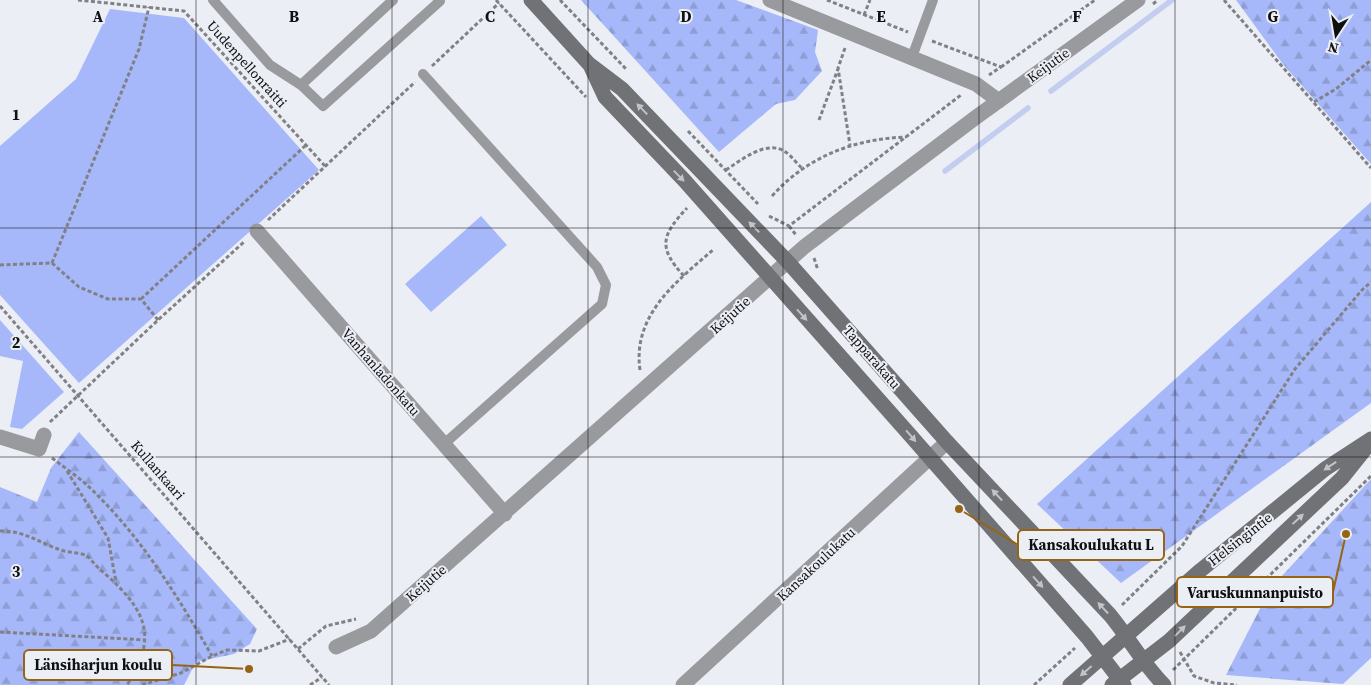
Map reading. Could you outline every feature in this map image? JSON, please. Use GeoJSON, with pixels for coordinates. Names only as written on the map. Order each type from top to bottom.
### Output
{"type":"FeatureCollection","features":[{"type":"Feature","properties":{"kind":"main road","name":"Tapparakatu"},"geometry":{"type":"LineString","coordinates":[[531,0],[589,64],[622,89],[788,262],[947,442],[1110,615],[1162,684]]}},
{"type":"Feature","properties":{"kind":"main road","name":"Tapparakatu"},"geometry":{"type":"LineString","coordinates":[[589,64],[605,97],[684,180],[1087,637],[1102,656],[1118,683]]}},
{"type":"Feature","properties":{"kind":"main road","name":"Helsingintie"},"geometry":{"type":"LineString","coordinates":[[1070,685],[1201,570],[1325,469],[1371,441]]}},
{"type":"Feature","properties":{"kind":"main road","name":"Helsingintie"},"geometry":{"type":"LineString","coordinates":[[1118,683],[1169,641],[1342,478],[1371,441]]}},
{"type":"Feature","properties":{"kind":"street"},"geometry":{"type":"LineString","coordinates":[[770,0],[976,84],[999,101]]}},
{"type":"Feature","properties":{"kind":"street","name":"Keijutie"},"geometry":{"type":"LineString","coordinates":[[336,647],[371,631],[788,262],[999,101],[1138,0]]}},
{"type":"Feature","properties":{"kind":"street","name":"Vanhanladonkatu"},"geometry":{"type":"LineString","coordinates":[[257,231],[505,514]]}},
{"type":"Feature","properties":{"kind":"street"},"geometry":{"type":"LineString","coordinates":[[0,437],[42,442]]}},
{"type":"Feature","properties":{"kind":"street","name":"Kansakoulukatu"},"geometry":{"type":"LineString","coordinates":[[683,685],[947,442]]}},
{"type":"Feature","properties":{"kind":"lane"},"geometry":{"type":"LineString","coordinates":[[213,0],[270,65],[301,85],[323,106],[440,2],[438,0]]}},
{"type":"Feature","properties":{"kind":"lane"},"geometry":{"type":"LineString","coordinates":[[301,85],[393,0]]}},
{"type":"Feature","properties":{"kind":"lane"},"geometry":{"type":"LineString","coordinates":[[912,57],[932,0]]}},
{"type":"Feature","properties":{"kind":"lane"},"geometry":{"type":"LineString","coordinates":[[423,74],[597,267],[606,285],[602,304],[444,444]]}},
{"type":"Feature","properties":{"kind":"path","name":"Uudenpellonraitti"},"geometry":{"type":"LineString","coordinates":[[78,0],[184,11],[325,166]]}},
{"type":"Feature","properties":{"kind":"path"},"geometry":{"type":"LineString","coordinates":[[827,0],[1001,67]]}},
{"type":"Feature","properties":{"kind":"path"},"geometry":{"type":"LineString","coordinates":[[864,15],[870,0]]}},
{"type":"Feature","properties":{"kind":"path"},"geometry":{"type":"LineString","coordinates":[[770,217],[788,226],[976,84],[1095,0]]}},
{"type":"Feature","properties":{"kind":"path"},"geometry":{"type":"LineString","coordinates":[[1224,0],[1371,168]]}},
{"type":"Feature","properties":{"kind":"path"},"geometry":{"type":"LineString","coordinates":[[52,263],[139,50],[149,7]]}},
{"type":"Feature","properties":{"kind":"path"},"geometry":{"type":"LineString","coordinates":[[819,120],[851,32]]}},
{"type":"Feature","properties":{"kind":"path"},"geometry":{"type":"LineString","coordinates":[[1314,102],[1336,89],[1371,60]]}},
{"type":"Feature","properties":{"kind":"path"},"geometry":{"type":"LineString","coordinates":[[838,68],[850,145]]}},
{"type":"Feature","properties":{"kind":"path"},"geometry":{"type":"LineString","coordinates":[[772,196],[802,168],[821,157],[850,145],[879,138],[906,137]]}},
{"type":"Feature","properties":{"kind":"path"},"geometry":{"type":"LineString","coordinates":[[0,265],[52,263],[79,287],[108,299],[141,300],[306,145]]}},
{"type":"Feature","properties":{"kind":"path"},"geometry":{"type":"LineString","coordinates":[[726,170],[751,154],[770,148],[784,151],[802,168]]}},
{"type":"Feature","properties":{"kind":"path"},"geometry":{"type":"LineString","coordinates":[[684,276],[668,257],[666,242],[671,226],[688,208]]}},
{"type":"Feature","properties":{"kind":"path"},"geometry":{"type":"LineString","coordinates":[[640,370],[639,350],[646,323],[660,299],[714,248]]}},
{"type":"Feature","properties":{"kind":"path"},"geometry":{"type":"LineString","coordinates":[[1110,615],[1130,600],[1182,546],[1295,369],[1362,290],[1371,282]]}},
{"type":"Feature","properties":{"kind":"path"},"geometry":{"type":"LineString","coordinates":[[141,300],[158,320]]}},
{"type":"Feature","properties":{"kind":"path","name":"Kullankaari"},"geometry":{"type":"LineString","coordinates":[[0,306],[329,685]]}},
{"type":"Feature","properties":{"kind":"path"},"geometry":{"type":"LineString","coordinates":[[632,377],[647,364]]}},
{"type":"Feature","properties":{"kind":"path"},"geometry":{"type":"LineString","coordinates":[[42,442],[65,468],[108,538],[116,584]]}},
{"type":"Feature","properties":{"kind":"path"},"geometry":{"type":"LineString","coordinates":[[65,468],[88,486],[143,546],[188,614],[212,656]]}},
{"type":"Feature","properties":{"kind":"path"},"geometry":{"type":"LineString","coordinates":[[1162,684],[1371,476]]}},
{"type":"Feature","properties":{"kind":"path"},"geometry":{"type":"LineString","coordinates":[[0,531],[17,531],[60,550],[86,556],[116,584],[138,610],[145,624],[146,640],[143,656],[127,685]]}},
{"type":"Feature","properties":{"kind":"path"},"geometry":{"type":"LineString","coordinates":[[298,649],[326,626],[359,618]]}},
{"type":"Feature","properties":{"kind":"path"},"geometry":{"type":"LineString","coordinates":[[0,632],[146,640]]}},
{"type":"Feature","properties":{"kind":"path"},"geometry":{"type":"LineString","coordinates":[[1034,685],[1087,637]]}},
{"type":"Feature","properties":{"kind":"path"},"geometry":{"type":"LineString","coordinates":[[142,685],[181,674],[212,656],[227,650],[259,651],[290,639]]}},
{"type":"Feature","properties":{"kind":"path"},"geometry":{"type":"LineString","coordinates":[[310,685],[322,677]]}},
{"type":"Feature","properties":{"kind":"green space"},"geometry":{"type":"Polygon","coordinates":[[[581,0],[736,0],[818,30],[815,52],[822,71],[795,100],[776,104],[719,152],[581,0]]]}},
{"type":"Feature","properties":{"kind":"green space"},"geometry":{"type":"Polygon","coordinates":[[[1236,0],[1371,0],[1371,164],[1282,63],[1236,0]]]}},
{"type":"Feature","properties":{"kind":"green space"},"geometry":{"type":"Polygon","coordinates":[[[110,9],[184,18],[319,170],[79,383],[0,295],[0,146],[76,79],[110,9]]]}},
{"type":"Feature","properties":{"kind":"green space"},"geometry":{"type":"Polygon","coordinates":[[[1371,202],[1371,403],[1121,583],[1037,504],[1371,202]]]}},
{"type":"Feature","properties":{"kind":"green space"},"geometry":{"type":"Polygon","coordinates":[[[481,216],[507,245],[431,312],[405,284],[481,216]]]}},
{"type":"Feature","properties":{"kind":"green space"},"geometry":{"type":"Polygon","coordinates":[[[0,320],[64,392],[22,429],[10,427],[23,361],[0,356],[0,320]]]}},
{"type":"Feature","properties":{"kind":"green space"},"geometry":{"type":"Polygon","coordinates":[[[79,432],[257,629],[250,644],[234,654],[196,662],[184,685],[0,685],[0,487],[37,502],[51,468],[79,432]]]}},
{"type":"Feature","properties":{"kind":"green space"},"geometry":{"type":"Polygon","coordinates":[[[1371,479],[1371,658],[1343,684],[1226,675],[1270,589],[1371,479]]]}},
{"type":"Feature","properties":{"kind":"waterway"},"geometry":{"type":"LineString","coordinates":[[1051,91],[1172,0]]}},
{"type":"Feature","properties":{"kind":"waterway"},"geometry":{"type":"LineString","coordinates":[[945,171],[1028,108]]}},
{"type":"Feature","properties":{"kind":"place","name":"Kansakoulukatu L"},"geometry":{"type":"Point","coordinates":[959,509]}},
{"type":"Feature","properties":{"kind":"place","name":"Varuskunnanpuisto"},"geometry":{"type":"Point","coordinates":[1346,534]}},
{"type":"Feature","properties":{"kind":"place","name":"Länsiharjun koulu"},"geometry":{"type":"Point","coordinates":[249,669]}}]}
